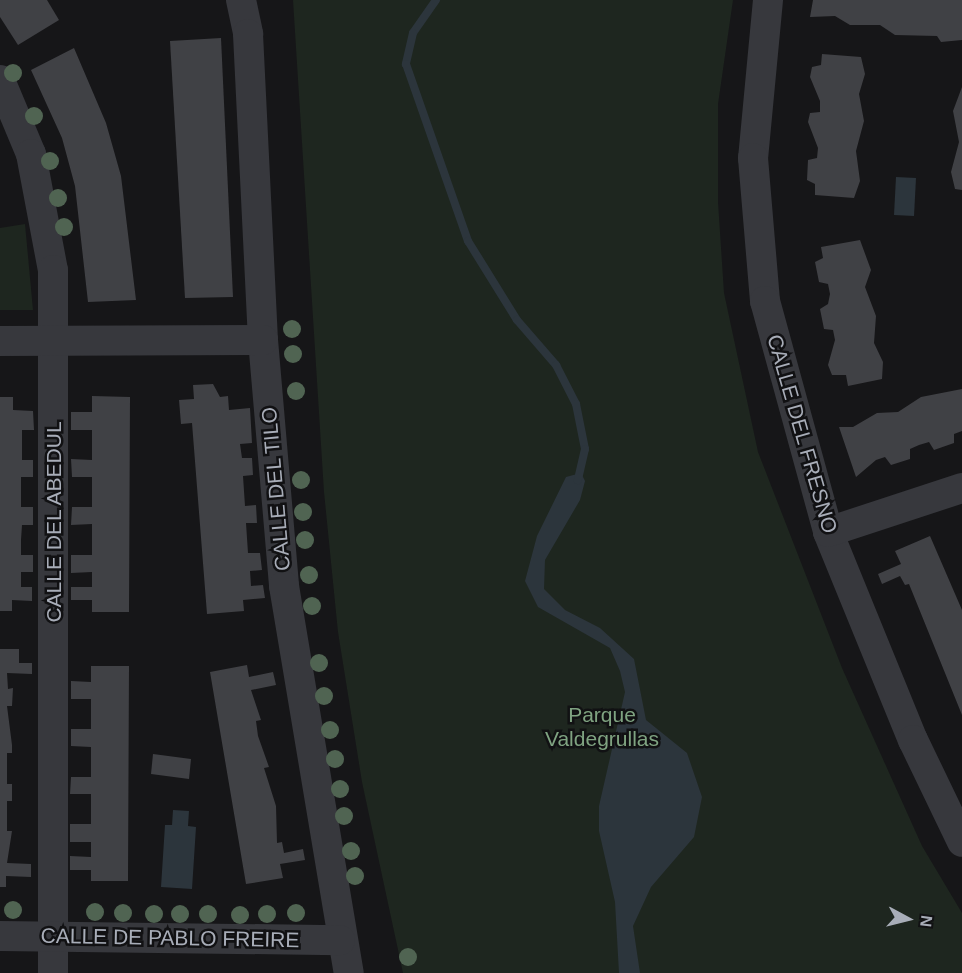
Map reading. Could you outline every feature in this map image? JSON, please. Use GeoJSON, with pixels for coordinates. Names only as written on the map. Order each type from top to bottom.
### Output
{"type":"FeatureCollection","features":[{"type":"Feature","properties":{"kind":"street","name":"CALLE DEL TILO"},"geometry":{"type":"LineString","coordinates":[[241,0],[248,33],[263,340],[284,586],[340,940],[349,973]]}},
{"type":"Feature","properties":{"kind":"street","name":"CALLE DEL FRESNO"},"geometry":{"type":"LineString","coordinates":[[768,0],[753,158],[765,301],[828,532],[899,709],[962,842]]}},
{"type":"Feature","properties":{"kind":"street","name":"CALLE DEL ABEDUL"},"geometry":{"type":"LineString","coordinates":[[0,80],[21,125],[44,207],[55,341],[52,973]]}},
{"type":"Feature","properties":{"kind":"street"},"geometry":{"type":"LineString","coordinates":[[0,341],[263,340]]}},
{"type":"Feature","properties":{"kind":"street"},"geometry":{"type":"LineString","coordinates":[[828,532],[962,488]]}},
{"type":"Feature","properties":{"kind":"street","name":"CALLE DE PABLO FREIRE"},"geometry":{"type":"LineString","coordinates":[[0,936],[340,940]]}},
{"type":"Feature","properties":{"kind":"green space","name":"Parque Valdegrullas"},"geometry":{"type":"Polygon","coordinates":[[[293,0],[733,0],[718,104],[718,202],[724,293],[758,452],[842,668],[922,846],[962,913],[962,973],[403,973],[362,782],[338,632],[324,492],[293,0]]]}},
{"type":"Feature","properties":{"kind":"green space"},"geometry":{"type":"Polygon","coordinates":[[[25,224],[33,310],[0,310],[0,228],[25,224]]]}},
{"type":"Feature","properties":{"kind":"shaded area"},"geometry":{"type":"Polygon","coordinates":[[[896,177],[916,178],[914,216],[894,215],[896,177]]]}},
{"type":"Feature","properties":{"kind":"shaded area"},"geometry":{"type":"Polygon","coordinates":[[[581,473],[585,481],[580,500],[545,560],[544,589],[565,610],[600,628],[634,659],[646,720],[687,753],[702,797],[694,837],[651,887],[633,926],[640,973],[619,973],[615,902],[599,831],[599,806],[625,692],[620,671],[610,648],[538,607],[525,581],[537,536],[566,477],[581,473]]]}},
{"type":"Feature","properties":{"kind":"shaded area"},"geometry":{"type":"Polygon","coordinates":[[[173,810],[189,811],[188,826],[196,827],[192,889],[161,887],[165,825],[172,825],[173,810]]]}},
{"type":"Feature","properties":{"kind":"building"},"geometry":{"type":"Polygon","coordinates":[[[0,0],[47,0],[59,20],[18,45],[0,17],[0,0]]]}},
{"type":"Feature","properties":{"kind":"building"},"geometry":{"type":"Polygon","coordinates":[[[813,0],[962,0],[962,40],[941,42],[937,36],[895,35],[880,25],[850,25],[835,16],[810,17],[813,0]]]}},
{"type":"Feature","properties":{"kind":"building"},"geometry":{"type":"Polygon","coordinates":[[[221,38],[233,297],[185,298],[170,41],[221,38]]]}},
{"type":"Feature","properties":{"kind":"building"},"geometry":{"type":"Polygon","coordinates":[[[74,48],[106,123],[121,176],[136,300],[88,302],[75,186],[62,138],[31,70],[74,48]]]}},
{"type":"Feature","properties":{"kind":"building"},"geometry":{"type":"Polygon","coordinates":[[[822,54],[861,57],[865,74],[859,94],[864,121],[856,151],[860,181],[854,198],[815,195],[815,184],[807,180],[808,160],[817,158],[818,148],[808,122],[810,113],[820,112],[820,101],[810,77],[812,67],[821,65],[822,54]]]}},
{"type":"Feature","properties":{"kind":"building"},"geometry":{"type":"Polygon","coordinates":[[[962,87],[962,190],[955,189],[951,172],[959,142],[953,111],[962,87]]]}},
{"type":"Feature","properties":{"kind":"building"},"geometry":{"type":"Polygon","coordinates":[[[860,240],[871,270],[865,287],[876,316],[874,343],[883,362],[882,379],[848,386],[846,375],[832,375],[828,365],[835,340],[833,330],[824,329],[820,309],[828,304],[830,294],[828,284],[819,282],[815,262],[823,258],[821,247],[860,240]]]}},
{"type":"Feature","properties":{"kind":"building"},"geometry":{"type":"Polygon","coordinates":[[[213,384],[220,397],[228,396],[229,410],[250,408],[252,443],[240,444],[242,458],[252,458],[253,475],[243,476],[245,506],[256,505],[257,523],[246,523],[248,553],[260,553],[262,570],[250,571],[251,586],[263,585],[265,598],[243,600],[244,611],[207,614],[192,423],[181,424],[179,400],[194,399],[193,385],[213,384]]]}},
{"type":"Feature","properties":{"kind":"building"},"geometry":{"type":"Polygon","coordinates":[[[962,389],[962,431],[954,434],[954,443],[934,450],[929,442],[919,445],[910,449],[910,459],[891,465],[885,457],[876,460],[856,477],[839,427],[853,427],[877,413],[898,412],[921,397],[962,389]]]}},
{"type":"Feature","properties":{"kind":"building"},"geometry":{"type":"Polygon","coordinates":[[[92,396],[130,397],[129,612],[92,612],[92,600],[71,600],[71,587],[92,587],[92,572],[71,573],[71,555],[92,555],[92,524],[71,525],[72,507],[92,507],[92,477],[72,477],[71,459],[92,460],[92,430],[71,430],[71,412],[92,412],[92,396]]]}},
{"type":"Feature","properties":{"kind":"building"},"geometry":{"type":"Polygon","coordinates":[[[0,397],[13,397],[13,410],[33,411],[34,430],[22,430],[22,460],[33,460],[33,477],[21,477],[21,507],[33,507],[33,525],[22,525],[21,555],[33,555],[33,572],[21,572],[21,587],[32,587],[32,601],[12,600],[12,611],[0,611],[0,397]]]}},
{"type":"Feature","properties":{"kind":"building"},"geometry":{"type":"Polygon","coordinates":[[[930,536],[962,610],[962,715],[909,584],[905,585],[900,576],[882,584],[878,574],[901,564],[895,551],[930,536]]]}},
{"type":"Feature","properties":{"kind":"building"},"geometry":{"type":"Polygon","coordinates":[[[0,649],[19,649],[19,663],[32,663],[32,674],[7,673],[8,689],[13,688],[12,706],[7,706],[12,753],[7,753],[7,784],[12,784],[12,801],[7,801],[7,831],[12,831],[7,863],[31,864],[31,877],[6,876],[6,887],[0,887],[0,649]]]}},
{"type":"Feature","properties":{"kind":"building"},"geometry":{"type":"Polygon","coordinates":[[[247,665],[249,677],[273,672],[276,685],[251,690],[261,720],[256,721],[258,736],[269,767],[264,768],[276,806],[277,843],[282,842],[284,853],[303,849],[305,860],[280,864],[283,878],[246,884],[210,672],[247,665]]]}},
{"type":"Feature","properties":{"kind":"building"},"geometry":{"type":"Polygon","coordinates":[[[91,666],[129,666],[128,881],[91,881],[91,870],[70,870],[70,856],[91,857],[91,842],[70,842],[70,824],[91,824],[91,794],[70,794],[71,777],[91,777],[91,747],[71,746],[71,729],[91,729],[91,699],[71,699],[71,681],[91,682],[91,666]]]}},
{"type":"Feature","properties":{"kind":"building"},"geometry":{"type":"Polygon","coordinates":[[[153,754],[191,759],[189,779],[151,774],[153,754]]]}},
{"type":"Feature","properties":{"kind":"waterway"},"geometry":{"type":"LineString","coordinates":[[436,0],[413,33],[406,64],[468,241],[517,320],[556,365],[576,404],[585,449],[578,480]]}}]}
